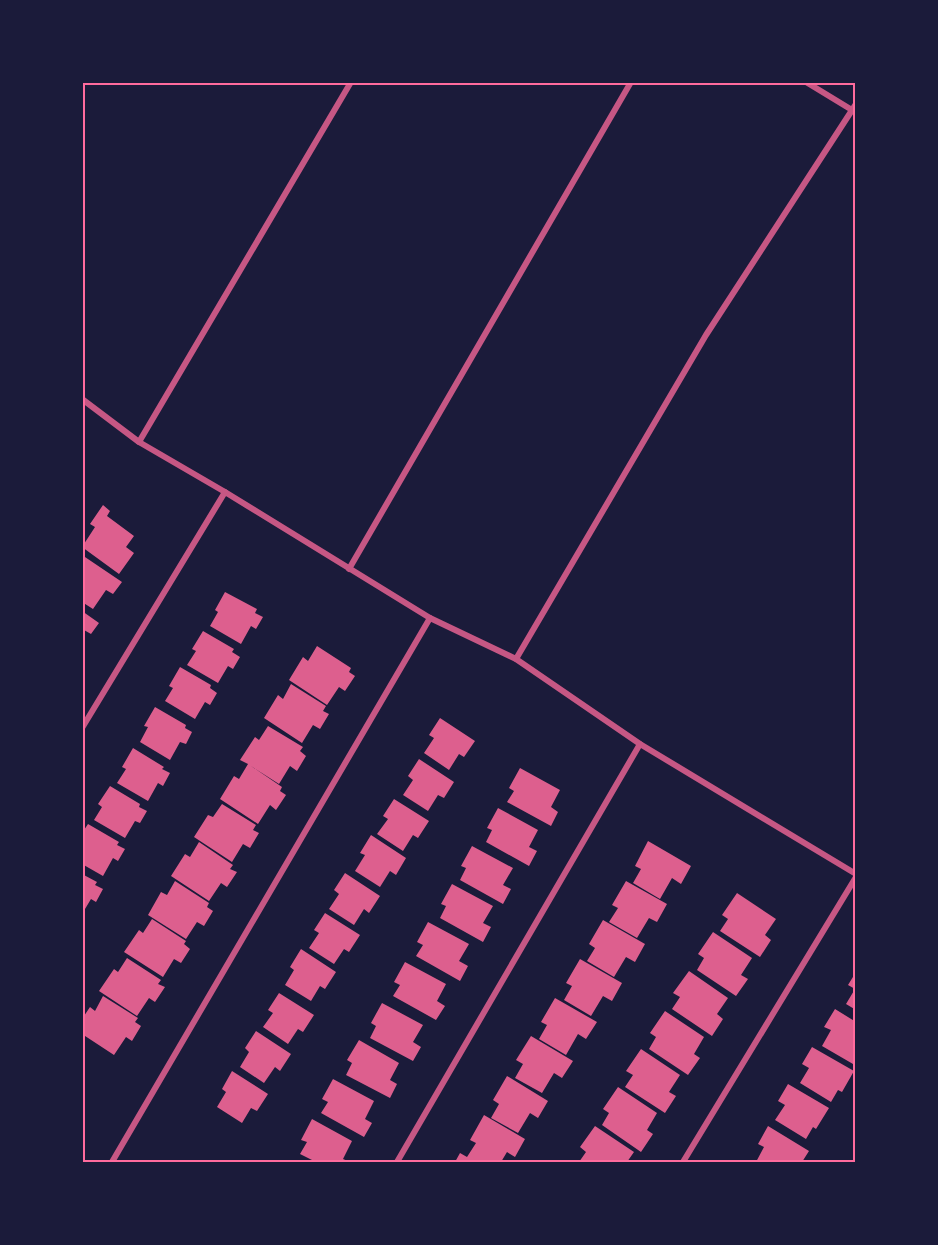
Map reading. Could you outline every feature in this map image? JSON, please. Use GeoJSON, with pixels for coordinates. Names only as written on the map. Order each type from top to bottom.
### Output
{"type":"FeatureCollection","features":[{"type":"Feature","properties":{"kind":"street"},"geometry":{"type":"LineString","coordinates":[[140,442],[351,82]]}},
{"type":"Feature","properties":{"kind":"street"},"geometry":{"type":"LineString","coordinates":[[349,569],[631,82]]}},
{"type":"Feature","properties":{"kind":"street"},"geometry":{"type":"LineString","coordinates":[[516,658],[706,335],[854,107],[806,82]]}},
{"type":"Feature","properties":{"kind":"street"},"geometry":{"type":"LineString","coordinates":[[82,399],[140,442],[430,618],[516,658],[640,744],[855,875],[683,1162]]}},
{"type":"Feature","properties":{"kind":"street"},"geometry":{"type":"LineString","coordinates":[[82,728],[225,492]]}},
{"type":"Feature","properties":{"kind":"street"},"geometry":{"type":"LineString","coordinates":[[112,1162],[430,618]]}},
{"type":"Feature","properties":{"kind":"street"},"geometry":{"type":"LineString","coordinates":[[397,1162],[640,744]]}},
{"type":"Feature","properties":{"kind":"building"},"geometry":{"type":"Polygon","coordinates":[[[103,505],[110,511],[107,516],[134,536],[126,547],[134,553],[119,574],[82,547],[95,527],[90,524],[103,505]]]}},
{"type":"Feature","properties":{"kind":"building"},"geometry":{"type":"Polygon","coordinates":[[[82,555],[122,582],[113,594],[106,590],[93,609],[82,602],[82,555]]]}},
{"type":"Feature","properties":{"kind":"building"},"geometry":{"type":"Polygon","coordinates":[[[225,592],[257,609],[255,613],[263,617],[256,629],[251,626],[241,644],[210,626],[218,612],[215,610],[225,592]]]}},
{"type":"Feature","properties":{"kind":"building"},"geometry":{"type":"Polygon","coordinates":[[[82,611],[99,623],[91,634],[84,630],[82,632],[82,611]]]}},
{"type":"Feature","properties":{"kind":"building"},"geometry":{"type":"Polygon","coordinates":[[[203,631],[234,649],[232,652],[240,657],[233,669],[228,666],[218,683],[187,665],[196,651],[192,649],[203,631]]]}},
{"type":"Feature","properties":{"kind":"building"},"geometry":{"type":"Polygon","coordinates":[[[317,646],[351,668],[349,672],[355,676],[345,691],[339,687],[327,705],[289,680],[303,657],[308,661],[317,646]]]}},
{"type":"Feature","properties":{"kind":"building"},"geometry":{"type":"Polygon","coordinates":[[[180,667],[211,685],[210,688],[217,693],[210,705],[205,702],[195,719],[165,701],[173,688],[169,686],[180,667]]]}},
{"type":"Feature","properties":{"kind":"building"},"geometry":{"type":"Polygon","coordinates":[[[291,684],[326,706],[323,711],[329,714],[320,729],[313,725],[302,743],[264,718],[278,695],[283,699],[291,684]]]}},
{"type":"Feature","properties":{"kind":"building"},"geometry":{"type":"Polygon","coordinates":[[[155,707],[186,725],[185,728],[192,732],[186,744],[180,742],[170,760],[140,742],[148,727],[144,726],[155,707]]]}},
{"type":"Feature","properties":{"kind":"building"},"geometry":{"type":"Polygon","coordinates":[[[440,718],[475,741],[464,757],[459,754],[449,770],[424,753],[434,738],[429,735],[440,718]]]}},
{"type":"Feature","properties":{"kind":"building"},"geometry":{"type":"Polygon","coordinates":[[[268,726],[303,747],[300,751],[306,756],[297,771],[290,766],[279,784],[251,766],[282,787],[280,791],[286,795],[276,810],[270,805],[258,824],[220,799],[234,776],[239,779],[248,764],[240,760],[255,737],[259,740],[268,726]]]}},
{"type":"Feature","properties":{"kind":"building"},"geometry":{"type":"Polygon","coordinates":[[[133,748],[170,773],[163,786],[158,783],[148,801],[117,783],[126,769],[122,767],[133,748]]]}},
{"type":"Feature","properties":{"kind":"building"},"geometry":{"type":"Polygon","coordinates":[[[419,759],[454,782],[444,798],[438,795],[428,811],[403,795],[413,780],[408,776],[419,759]]]}},
{"type":"Feature","properties":{"kind":"building"},"geometry":{"type":"Polygon","coordinates":[[[520,768],[560,790],[551,807],[558,812],[551,826],[507,802],[514,791],[509,788],[520,768]]]}},
{"type":"Feature","properties":{"kind":"building"},"geometry":{"type":"Polygon","coordinates":[[[110,786],[140,804],[139,807],[147,811],[140,823],[135,821],[125,838],[94,820],[102,807],[98,804],[110,786]]]}},
{"type":"Feature","properties":{"kind":"building"},"geometry":{"type":"Polygon","coordinates":[[[394,799],[429,821],[418,838],[413,835],[403,851],[377,834],[388,819],[383,816],[394,799]]]}},
{"type":"Feature","properties":{"kind":"building"},"geometry":{"type":"Polygon","coordinates":[[[222,804],[256,825],[253,830],[259,833],[250,848],[243,844],[232,862],[194,837],[208,815],[213,817],[222,804]]]}},
{"type":"Feature","properties":{"kind":"building"},"geometry":{"type":"Polygon","coordinates":[[[498,808],[538,830],[529,847],[537,851],[529,866],[486,842],[492,830],[487,828],[498,808]]]}},
{"type":"Feature","properties":{"kind":"building"},"geometry":{"type":"Polygon","coordinates":[[[88,824],[119,842],[117,845],[125,849],[118,861],[113,858],[103,876],[82,864],[82,833],[88,824]]]}},
{"type":"Feature","properties":{"kind":"building"},"geometry":{"type":"Polygon","coordinates":[[[371,835],[406,858],[396,875],[390,871],[380,887],[355,871],[365,855],[360,853],[371,835]]]}},
{"type":"Feature","properties":{"kind":"building"},"geometry":{"type":"Polygon","coordinates":[[[648,841],[691,866],[681,884],[672,878],[660,899],[633,883],[641,869],[635,866],[648,841]]]}},
{"type":"Feature","properties":{"kind":"building"},"geometry":{"type":"Polygon","coordinates":[[[199,842],[233,865],[230,869],[237,872],[227,887],[221,883],[209,901],[171,876],[185,854],[190,857],[199,842]]]}},
{"type":"Feature","properties":{"kind":"building"},"geometry":{"type":"Polygon","coordinates":[[[472,846],[513,868],[503,885],[511,889],[503,904],[460,880],[466,868],[461,866],[472,846]]]}},
{"type":"Feature","properties":{"kind":"building"},"geometry":{"type":"Polygon","coordinates":[[[345,873],[380,896],[369,913],[364,909],[354,925],[329,909],[339,894],[334,890],[345,873]]]}},
{"type":"Feature","properties":{"kind":"building"},"geometry":{"type":"Polygon","coordinates":[[[82,874],[97,882],[95,885],[103,889],[96,902],[91,899],[82,914],[82,874]]]}},
{"type":"Feature","properties":{"kind":"building"},"geometry":{"type":"Polygon","coordinates":[[[175,881],[209,903],[207,907],[213,911],[204,926],[197,922],[186,939],[148,915],[161,892],[167,895],[175,881]]]}},
{"type":"Feature","properties":{"kind":"building"},"geometry":{"type":"Polygon","coordinates":[[[626,881],[667,904],[657,922],[649,918],[637,938],[609,922],[618,908],[612,905],[626,881]]]}},
{"type":"Feature","properties":{"kind":"building"},"geometry":{"type":"Polygon","coordinates":[[[452,884],[493,906],[483,923],[491,927],[483,942],[440,918],[446,906],[441,904],[452,884]]]}},
{"type":"Feature","properties":{"kind":"building"},"geometry":{"type":"Polygon","coordinates":[[[737,893],[776,919],[765,935],[771,940],[760,957],[720,931],[728,919],[722,915],[737,893]]]}},
{"type":"Feature","properties":{"kind":"building"},"geometry":{"type":"Polygon","coordinates":[[[325,913],[360,935],[349,952],[344,949],[334,964],[309,948],[319,933],[314,930],[325,913]]]}},
{"type":"Feature","properties":{"kind":"building"},"geometry":{"type":"Polygon","coordinates":[[[152,919],[186,941],[184,944],[190,949],[181,963],[174,959],[163,977],[124,952],[139,930],[143,933],[152,919]]]}},
{"type":"Feature","properties":{"kind":"building"},"geometry":{"type":"Polygon","coordinates":[[[603,920],[645,944],[635,962],[626,957],[614,977],[587,961],[595,948],[589,944],[603,920]]]}},
{"type":"Feature","properties":{"kind":"building"},"geometry":{"type":"Polygon","coordinates":[[[428,922],[469,944],[459,961],[468,966],[460,981],[416,956],[423,945],[417,942],[428,922]]]}},
{"type":"Feature","properties":{"kind":"building"},"geometry":{"type":"Polygon","coordinates":[[[713,932],[752,958],[741,975],[748,979],[736,996],[697,970],[704,958],[698,954],[713,932]]]}},
{"type":"Feature","properties":{"kind":"building"},"geometry":{"type":"Polygon","coordinates":[[[301,949],[336,972],[325,989],[320,986],[311,1001],[285,985],[294,970],[290,967],[301,949]]]}},
{"type":"Feature","properties":{"kind":"building"},"geometry":{"type":"Polygon","coordinates":[[[127,958],[161,980],[158,984],[165,987],[155,1002],[149,998],[137,1016],[99,991],[114,969],[118,972],[127,958]]]}},
{"type":"Feature","properties":{"kind":"building"},"geometry":{"type":"Polygon","coordinates":[[[580,959],[622,983],[612,1001],[603,996],[591,1016],[564,1000],[572,986],[566,983],[580,959]]]}},
{"type":"Feature","properties":{"kind":"building"},"geometry":{"type":"Polygon","coordinates":[[[405,962],[446,984],[437,1001],[445,1006],[436,1020],[393,996],[400,985],[394,982],[405,962]]]}},
{"type":"Feature","properties":{"kind":"building"},"geometry":{"type":"Polygon","coordinates":[[[689,971],[728,998],[717,1014],[723,1019],[712,1036],[672,1009],[680,997],[673,993],[689,971]]]}},
{"type":"Feature","properties":{"kind":"building"},"geometry":{"type":"Polygon","coordinates":[[[856,972],[856,1010],[846,1004],[855,989],[848,985],[856,972]]]}},
{"type":"Feature","properties":{"kind":"building"},"geometry":{"type":"Polygon","coordinates":[[[279,993],[314,1015],[303,1032],[298,1029],[288,1044],[263,1027],[273,1013],[268,1010],[279,993]]]}},
{"type":"Feature","properties":{"kind":"building"},"geometry":{"type":"Polygon","coordinates":[[[103,996],[138,1018],[135,1022],[141,1026],[132,1041],[126,1037],[114,1055],[82,1034],[82,1019],[90,1007],[95,1011],[103,996]]]}},
{"type":"Feature","properties":{"kind":"building"},"geometry":{"type":"Polygon","coordinates":[[[555,998],[597,1022],[586,1039],[578,1034],[566,1055],[539,1039],[547,1025],[541,1022],[555,998]]]}},
{"type":"Feature","properties":{"kind":"building"},"geometry":{"type":"Polygon","coordinates":[[[382,1003],[423,1025],[413,1042],[421,1047],[413,1061],[370,1038],[376,1026],[371,1023],[382,1003]]]}},
{"type":"Feature","properties":{"kind":"building"},"geometry":{"type":"Polygon","coordinates":[[[835,1009],[856,1022],[856,1059],[853,1064],[822,1046],[831,1030],[824,1027],[835,1009]]]}},
{"type":"Feature","properties":{"kind":"building"},"geometry":{"type":"Polygon","coordinates":[[[665,1011],[704,1037],[694,1054],[700,1058],[688,1075],[649,1049],[656,1037],[650,1033],[665,1011]]]}},
{"type":"Feature","properties":{"kind":"building"},"geometry":{"type":"Polygon","coordinates":[[[256,1031],[291,1054],[280,1071],[275,1067],[264,1083],[240,1067],[249,1052],[245,1048],[256,1031]]]}},
{"type":"Feature","properties":{"kind":"building"},"geometry":{"type":"Polygon","coordinates":[[[531,1036],[573,1061],[562,1078],[554,1073],[542,1093],[515,1078],[523,1064],[516,1060],[531,1036]]]}},
{"type":"Feature","properties":{"kind":"building"},"geometry":{"type":"Polygon","coordinates":[[[359,1040],[399,1063],[390,1080],[397,1084],[390,1098],[346,1075],[352,1063],[347,1060],[359,1040]]]}},
{"type":"Feature","properties":{"kind":"building"},"geometry":{"type":"Polygon","coordinates":[[[812,1047],[854,1071],[842,1092],[838,1090],[831,1102],[800,1083],[809,1068],[802,1064],[812,1047]]]}},
{"type":"Feature","properties":{"kind":"building"},"geometry":{"type":"Polygon","coordinates":[[[641,1049],[680,1075],[669,1092],[676,1096],[665,1113],[625,1087],[633,1075],[626,1071],[641,1049]]]}},
{"type":"Feature","properties":{"kind":"building"},"geometry":{"type":"Polygon","coordinates":[[[232,1071],[268,1094],[257,1111],[251,1108],[242,1123],[217,1107],[226,1092],[222,1089],[232,1071]]]}},
{"type":"Feature","properties":{"kind":"building"},"geometry":{"type":"Polygon","coordinates":[[[507,1076],[548,1101],[538,1118],[530,1113],[518,1133],[491,1118],[499,1104],[493,1100],[507,1076]]]}},
{"type":"Feature","properties":{"kind":"building"},"geometry":{"type":"Polygon","coordinates":[[[333,1079],[374,1101],[365,1119],[372,1123],[364,1137],[321,1113],[328,1102],[322,1099],[333,1079]]]}},
{"type":"Feature","properties":{"kind":"building"},"geometry":{"type":"Polygon","coordinates":[[[788,1084],[829,1108],[816,1129],[813,1127],[806,1139],[775,1120],[785,1105],[778,1101],[788,1084]]]}},
{"type":"Feature","properties":{"kind":"building"},"geometry":{"type":"Polygon","coordinates":[[[618,1087],[657,1113],[647,1130],[653,1134],[641,1152],[602,1125],[609,1113],[603,1109],[618,1087]]]}},
{"type":"Feature","properties":{"kind":"building"},"geometry":{"type":"Polygon","coordinates":[[[484,1115],[525,1139],[515,1157],[507,1152],[501,1162],[455,1162],[460,1153],[467,1157],[476,1143],[470,1140],[484,1115]]]}},
{"type":"Feature","properties":{"kind":"building"},"geometry":{"type":"Polygon","coordinates":[[[312,1119],[352,1141],[343,1159],[350,1162],[316,1162],[300,1154],[307,1142],[301,1140],[312,1119]]]}},
{"type":"Feature","properties":{"kind":"building"},"geometry":{"type":"Polygon","coordinates":[[[595,1126],[634,1152],[627,1162],[579,1162],[586,1152],[580,1147],[595,1126]]]}},
{"type":"Feature","properties":{"kind":"building"},"geometry":{"type":"Polygon","coordinates":[[[768,1126],[809,1151],[802,1162],[756,1162],[764,1147],[758,1144],[768,1126]]]}}]}
